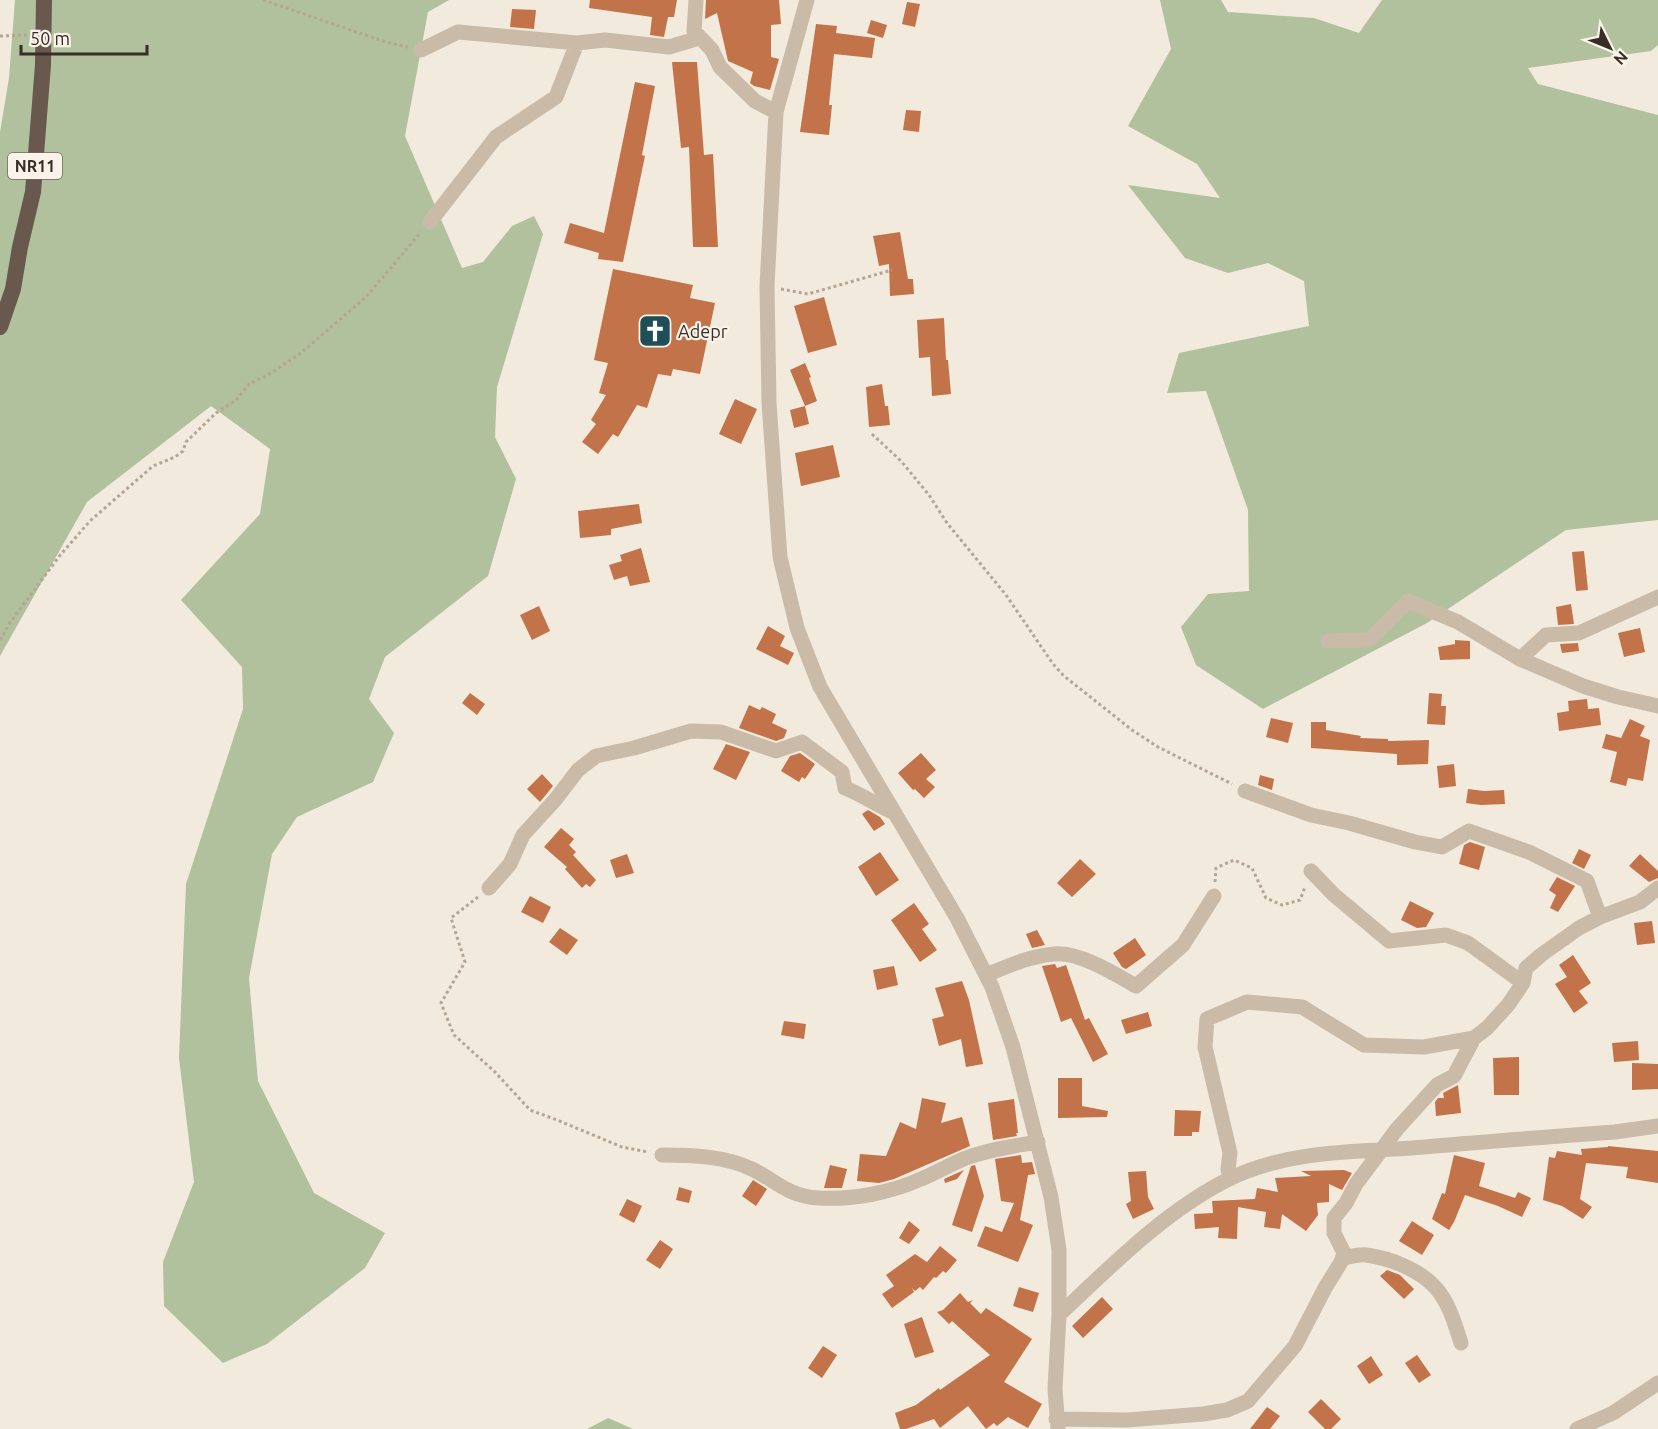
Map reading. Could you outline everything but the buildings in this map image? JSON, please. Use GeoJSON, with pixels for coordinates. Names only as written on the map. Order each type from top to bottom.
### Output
{"type":"FeatureCollection","features":[{"type":"Feature","properties":{"kind":"highway","name":"NR11"},"geometry":{"type":"LineString","coordinates":[[0,327],[13,289],[33,192],[43,65],[44,0]]}},
{"type":"Feature","properties":{"kind":"street"},"geometry":{"type":"LineString","coordinates":[[696,0],[694,31],[712,50],[720,67],[755,101],[776,112]]}},
{"type":"Feature","properties":{"kind":"street"},"geometry":{"type":"LineString","coordinates":[[807,0],[776,112],[767,286],[769,403],[780,557],[797,628],[820,687],[957,918],[992,987],[1013,1047],[1051,1197],[1059,1250],[1059,1315],[1055,1389],[1057,1424],[1203,1414],[1240,1406],[1248,1401],[1295,1346],[1343,1258],[1342,1247],[1334,1233],[1334,1218],[1396,1129],[1437,1085],[1454,1076],[1474,1038],[1501,1013],[1524,983],[1526,968],[1579,928],[1600,916],[1640,902],[1658,888]]}},
{"type":"Feature","properties":{"kind":"street"},"geometry":{"type":"LineString","coordinates":[[422,50],[458,32],[578,43],[605,40],[669,47],[699,38]]}},
{"type":"Feature","properties":{"kind":"street"},"geometry":{"type":"LineString","coordinates":[[430,222],[496,137],[556,97],[578,43]]}},
{"type":"Feature","properties":{"kind":"street"},"geometry":{"type":"LineString","coordinates":[[1520,658],[1546,635],[1579,633],[1658,597]]}},
{"type":"Feature","properties":{"kind":"street"},"geometry":{"type":"LineString","coordinates":[[1329,641],[1369,640],[1408,602],[1458,622],[1520,658],[1583,686],[1658,706]]}},
{"type":"Feature","properties":{"kind":"street"},"geometry":{"type":"LineString","coordinates":[[489,888],[510,864],[523,835],[555,800],[578,770],[596,756],[645,745],[691,731],[721,732],[776,751],[802,742],[842,772],[845,788],[896,813]]}},
{"type":"Feature","properties":{"kind":"street"},"geometry":{"type":"LineString","coordinates":[[1245,791],[1311,815],[1349,823],[1415,842],[1442,847],[1469,831],[1529,852],[1587,881],[1600,916]]}},
{"type":"Feature","properties":{"kind":"street"},"geometry":{"type":"LineString","coordinates":[[1311,871],[1333,894],[1389,941],[1446,935],[1468,943],[1524,983]]}},
{"type":"Feature","properties":{"kind":"street"},"geometry":{"type":"LineString","coordinates":[[986,975],[1020,961],[1056,953],[1075,957],[1136,986],[1183,945],[1214,896]]}},
{"type":"Feature","properties":{"kind":"street"},"geometry":{"type":"LineString","coordinates":[[1230,1179],[1228,1169],[1230,1153],[1205,1047],[1207,1019],[1247,1002],[1302,1007],[1364,1045],[1424,1047],[1474,1038]]}},
{"type":"Feature","properties":{"kind":"street"},"geometry":{"type":"LineString","coordinates":[[1059,1315],[1109,1268],[1185,1206],[1230,1179],[1278,1162],[1328,1152],[1615,1132],[1658,1126]]}},
{"type":"Feature","properties":{"kind":"street"},"geometry":{"type":"LineString","coordinates":[[662,1155],[701,1155],[733,1163],[751,1168],[791,1193],[817,1198],[885,1192],[918,1181],[967,1157],[1038,1142]]}},
{"type":"Feature","properties":{"kind":"street"},"geometry":{"type":"LineString","coordinates":[[1343,1258],[1365,1255],[1401,1264],[1427,1280],[1443,1299],[1453,1318],[1461,1343]]}},
{"type":"Feature","properties":{"kind":"street"},"geometry":{"type":"LineString","coordinates":[[1577,1429],[1613,1413],[1658,1383]]}},
{"type":"Feature","properties":{"kind":"path"},"geometry":{"type":"LineString","coordinates":[[263,0],[386,42],[422,50]]}},
{"type":"Feature","properties":{"kind":"path"},"geometry":{"type":"LineString","coordinates":[[0,36],[44,34]]}},
{"type":"Feature","properties":{"kind":"path"},"geometry":{"type":"LineString","coordinates":[[0,640],[9,624],[61,554],[90,521],[153,466],[183,451],[186,442],[216,413],[236,400],[249,384],[268,375],[300,353],[366,297],[430,222]]}},
{"type":"Feature","properties":{"kind":"path"},"geometry":{"type":"LineString","coordinates":[[767,286],[808,294],[892,270]]}},
{"type":"Feature","properties":{"kind":"path"},"geometry":{"type":"LineString","coordinates":[[872,434],[901,461],[929,495],[948,523],[1006,595],[1053,664],[1064,676],[1132,730],[1158,747],[1245,791]]}},
{"type":"Feature","properties":{"kind":"path"},"geometry":{"type":"LineString","coordinates":[[1214,896],[1216,868],[1234,860],[1252,868],[1266,898],[1282,905],[1300,900],[1311,871]]}},
{"type":"Feature","properties":{"kind":"path"},"geometry":{"type":"LineString","coordinates":[[489,888],[451,918],[465,962],[441,1003],[454,1035],[494,1071],[530,1110],[621,1147],[662,1155]]}},
{"type":"Feature","properties":{"kind":"green space"},"geometry":{"type":"Polygon","coordinates":[[[15,0],[449,0],[428,12],[405,136],[462,268],[483,262],[512,226],[534,216],[543,234],[497,387],[495,437],[516,479],[488,576],[385,657],[369,699],[394,733],[373,782],[297,817],[272,854],[249,978],[258,1081],[314,1193],[385,1233],[365,1268],[267,1344],[223,1363],[164,1306],[163,1262],[194,1182],[179,1058],[186,884],[243,709],[242,667],[181,600],[260,514],[270,449],[211,406],[87,502],[0,656],[0,132],[9,78],[15,0]]]}},
{"type":"Feature","properties":{"kind":"green space"},"geometry":{"type":"Polygon","coordinates":[[[1160,0],[1221,0],[1228,12],[1314,18],[1359,33],[1382,0],[1658,0],[1658,45],[1651,51],[1528,68],[1538,84],[1658,115],[1658,520],[1566,530],[1427,623],[1263,709],[1196,665],[1181,627],[1208,594],[1249,591],[1248,510],[1206,391],[1167,393],[1179,353],[1309,326],[1304,281],[1268,263],[1228,273],[1185,258],[1128,185],[1220,198],[1197,164],[1128,126],[1171,49],[1160,0]]]}},
{"type":"Feature","properties":{"kind":"green space"},"geometry":{"type":"Polygon","coordinates":[[[608,1418],[633,1429],[587,1429],[608,1418]]]}},
{"type":"Feature","properties":{"kind":"place","name":"Adepr"},"geometry":{"type":"Point","coordinates":[655,331]}}]}
